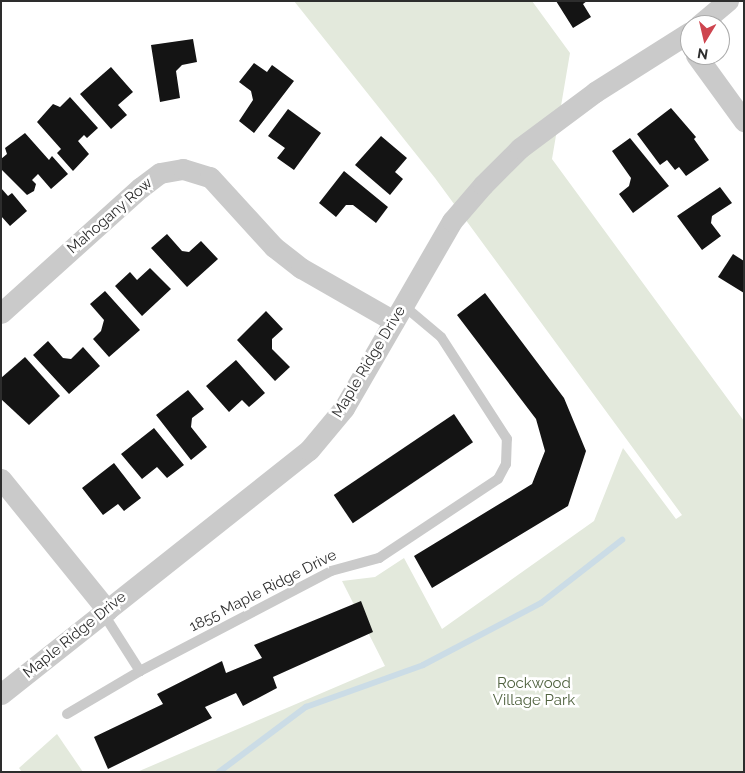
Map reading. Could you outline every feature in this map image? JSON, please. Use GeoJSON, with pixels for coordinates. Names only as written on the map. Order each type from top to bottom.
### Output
{"type":"FeatureCollection","features":[{"type":"Feature","properties":{"kind":"street","name":"Maple Ridge Drive"},"geometry":{"type":"LineString","coordinates":[[713,15],[728,1]]}},
{"type":"Feature","properties":{"kind":"street","name":"Maple Ridge Drive"},"geometry":{"type":"LineString","coordinates":[[1,694],[309,450],[344,408],[452,221],[520,148],[595,92],[680,42]]}},
{"type":"Feature","properties":{"kind":"street"},"geometry":{"type":"LineString","coordinates":[[703,65],[744,121]]}},
{"type":"Feature","properties":{"kind":"street","name":"Mahogany Row"},"geometry":{"type":"LineString","coordinates":[[1,313],[140,188],[160,173],[183,169],[210,177],[274,247],[296,264],[399,313]]}},
{"type":"Feature","properties":{"kind":"street"},"geometry":{"type":"LineString","coordinates":[[1,479],[105,612]]}},
{"type":"Feature","properties":{"kind":"lane","name":"1855 Maple Ridge Drive"},"geometry":{"type":"LineString","coordinates":[[67,714],[140,671],[339,567],[379,558],[498,479],[506,464],[507,439],[441,337],[399,313]]}},
{"type":"Feature","properties":{"kind":"lane"},"geometry":{"type":"LineString","coordinates":[[105,612],[140,671]]}},
{"type":"Feature","properties":{"kind":"green space","name":"Rockwood Village Park"},"geometry":{"type":"Polygon","coordinates":[[[294,1],[532,1],[570,53],[552,159],[744,421],[744,772],[137,772],[385,666],[342,581],[375,577],[404,558],[442,629],[594,521],[623,448],[676,519],[682,515],[435,178],[294,1]]]}},
{"type":"Feature","properties":{"kind":"green space"},"geometry":{"type":"Polygon","coordinates":[[[57,734],[83,772],[22,772],[19,768],[57,734]]]}},
{"type":"Feature","properties":{"kind":"building"},"geometry":{"type":"Polygon","coordinates":[[[556,1],[587,1],[583,4],[591,17],[573,28],[556,1]]]}},
{"type":"Feature","properties":{"kind":"building"},"geometry":{"type":"Polygon","coordinates":[[[193,39],[197,62],[182,65],[176,71],[180,98],[160,102],[151,45],[193,39]]]}},
{"type":"Feature","properties":{"kind":"building"},"geometry":{"type":"Polygon","coordinates":[[[254,63],[267,72],[272,65],[294,81],[254,133],[239,121],[253,100],[251,91],[239,82],[254,63]]]}},
{"type":"Feature","properties":{"kind":"building"},"geometry":{"type":"Polygon","coordinates":[[[111,67],[133,92],[118,105],[127,115],[111,129],[80,94],[111,67]]]}},
{"type":"Feature","properties":{"kind":"building"},"geometry":{"type":"Polygon","coordinates":[[[70,97],[98,128],[87,138],[84,135],[78,141],[89,154],[73,171],[57,153],[61,149],[37,122],[53,104],[60,107],[70,97]]]}},
{"type":"Feature","properties":{"kind":"building"},"geometry":{"type":"Polygon","coordinates":[[[671,108],[696,137],[694,139],[709,160],[686,176],[679,167],[675,170],[667,160],[660,165],[637,134],[671,108]]]}},
{"type":"Feature","properties":{"kind":"building"},"geometry":{"type":"Polygon","coordinates":[[[288,109],[321,133],[294,170],[277,158],[285,148],[268,136],[288,109]]]}},
{"type":"Feature","properties":{"kind":"building"},"geometry":{"type":"Polygon","coordinates":[[[25,133],[49,160],[52,156],[68,174],[51,189],[38,174],[32,180],[36,184],[34,191],[27,195],[1,169],[1,159],[7,154],[5,148],[25,133]]]}},
{"type":"Feature","properties":{"kind":"building"},"geometry":{"type":"Polygon","coordinates":[[[381,136],[407,158],[395,172],[403,179],[390,195],[355,165],[381,136]]]}},
{"type":"Feature","properties":{"kind":"building"},"geometry":{"type":"Polygon","coordinates":[[[630,138],[669,186],[633,213],[619,194],[629,186],[631,178],[612,151],[630,138]]]}},
{"type":"Feature","properties":{"kind":"building"},"geometry":{"type":"Polygon","coordinates":[[[344,171],[388,207],[376,223],[353,205],[346,205],[336,217],[319,203],[344,171]]]}},
{"type":"Feature","properties":{"kind":"building"},"geometry":{"type":"Polygon","coordinates":[[[720,187],[732,203],[712,216],[711,223],[721,236],[702,250],[677,216],[720,187]]]}},
{"type":"Feature","properties":{"kind":"building"},"geometry":{"type":"Polygon","coordinates":[[[1,188],[8,196],[12,193],[27,211],[10,226],[1,216],[1,188]]]}},
{"type":"Feature","properties":{"kind":"building"},"geometry":{"type":"Polygon","coordinates":[[[167,234],[182,251],[189,252],[201,241],[218,259],[187,287],[151,248],[167,234]]]}},
{"type":"Feature","properties":{"kind":"building"},"geometry":{"type":"Polygon","coordinates":[[[733,254],[744,261],[744,293],[718,277],[733,254]]]}},
{"type":"Feature","properties":{"kind":"building"},"geometry":{"type":"Polygon","coordinates":[[[150,268],[171,289],[142,316],[115,286],[130,272],[137,280],[150,268]]]}},
{"type":"Feature","properties":{"kind":"building"},"geometry":{"type":"Polygon","coordinates":[[[105,291],[140,330],[109,357],[93,339],[101,331],[104,320],[90,304],[105,291]]]}},
{"type":"Feature","properties":{"kind":"building"},"geometry":{"type":"Polygon","coordinates":[[[485,293],[564,398],[586,451],[568,506],[432,588],[414,556],[532,484],[545,451],[536,419],[457,315],[485,293]]]}},
{"type":"Feature","properties":{"kind":"building"},"geometry":{"type":"Polygon","coordinates":[[[266,311],[283,329],[272,339],[272,349],[290,367],[275,381],[237,340],[266,311]]]}},
{"type":"Feature","properties":{"kind":"building"},"geometry":{"type":"Polygon","coordinates":[[[48,341],[63,358],[71,359],[83,347],[100,366],[69,394],[33,355],[48,341]]]}},
{"type":"Feature","properties":{"kind":"building"},"geometry":{"type":"Polygon","coordinates":[[[25,357],[60,396],[29,425],[1,399],[1,378],[25,357]]]}},
{"type":"Feature","properties":{"kind":"building"},"geometry":{"type":"Polygon","coordinates":[[[236,360],[265,393],[249,407],[242,400],[229,412],[206,386],[236,360]]]}},
{"type":"Feature","properties":{"kind":"building"},"geometry":{"type":"Polygon","coordinates":[[[188,390],[204,409],[192,418],[191,427],[207,447],[191,460],[156,415],[188,390]]]}},
{"type":"Feature","properties":{"kind":"building"},"geometry":{"type":"Polygon","coordinates":[[[454,414],[473,442],[353,523],[334,495],[454,414]]]}},
{"type":"Feature","properties":{"kind":"building"},"geometry":{"type":"Polygon","coordinates":[[[154,428],[184,465],[167,478],[157,467],[142,479],[121,454],[154,428]]]}},
{"type":"Feature","properties":{"kind":"building"},"geometry":{"type":"Polygon","coordinates":[[[114,463],[141,498],[124,511],[118,504],[103,515],[82,488],[114,463]]]}},
{"type":"Feature","properties":{"kind":"building"},"geometry":{"type":"Polygon","coordinates":[[[361,601],[373,632],[273,677],[277,688],[243,706],[236,693],[205,707],[212,718],[108,769],[94,737],[163,704],[157,694],[222,661],[226,673],[262,658],[254,645],[361,601]]]}},
{"type":"Feature","properties":{"kind":"waterway"},"geometry":{"type":"LineString","coordinates":[[219,772],[306,707],[423,665],[541,603],[622,540]]}}]}
